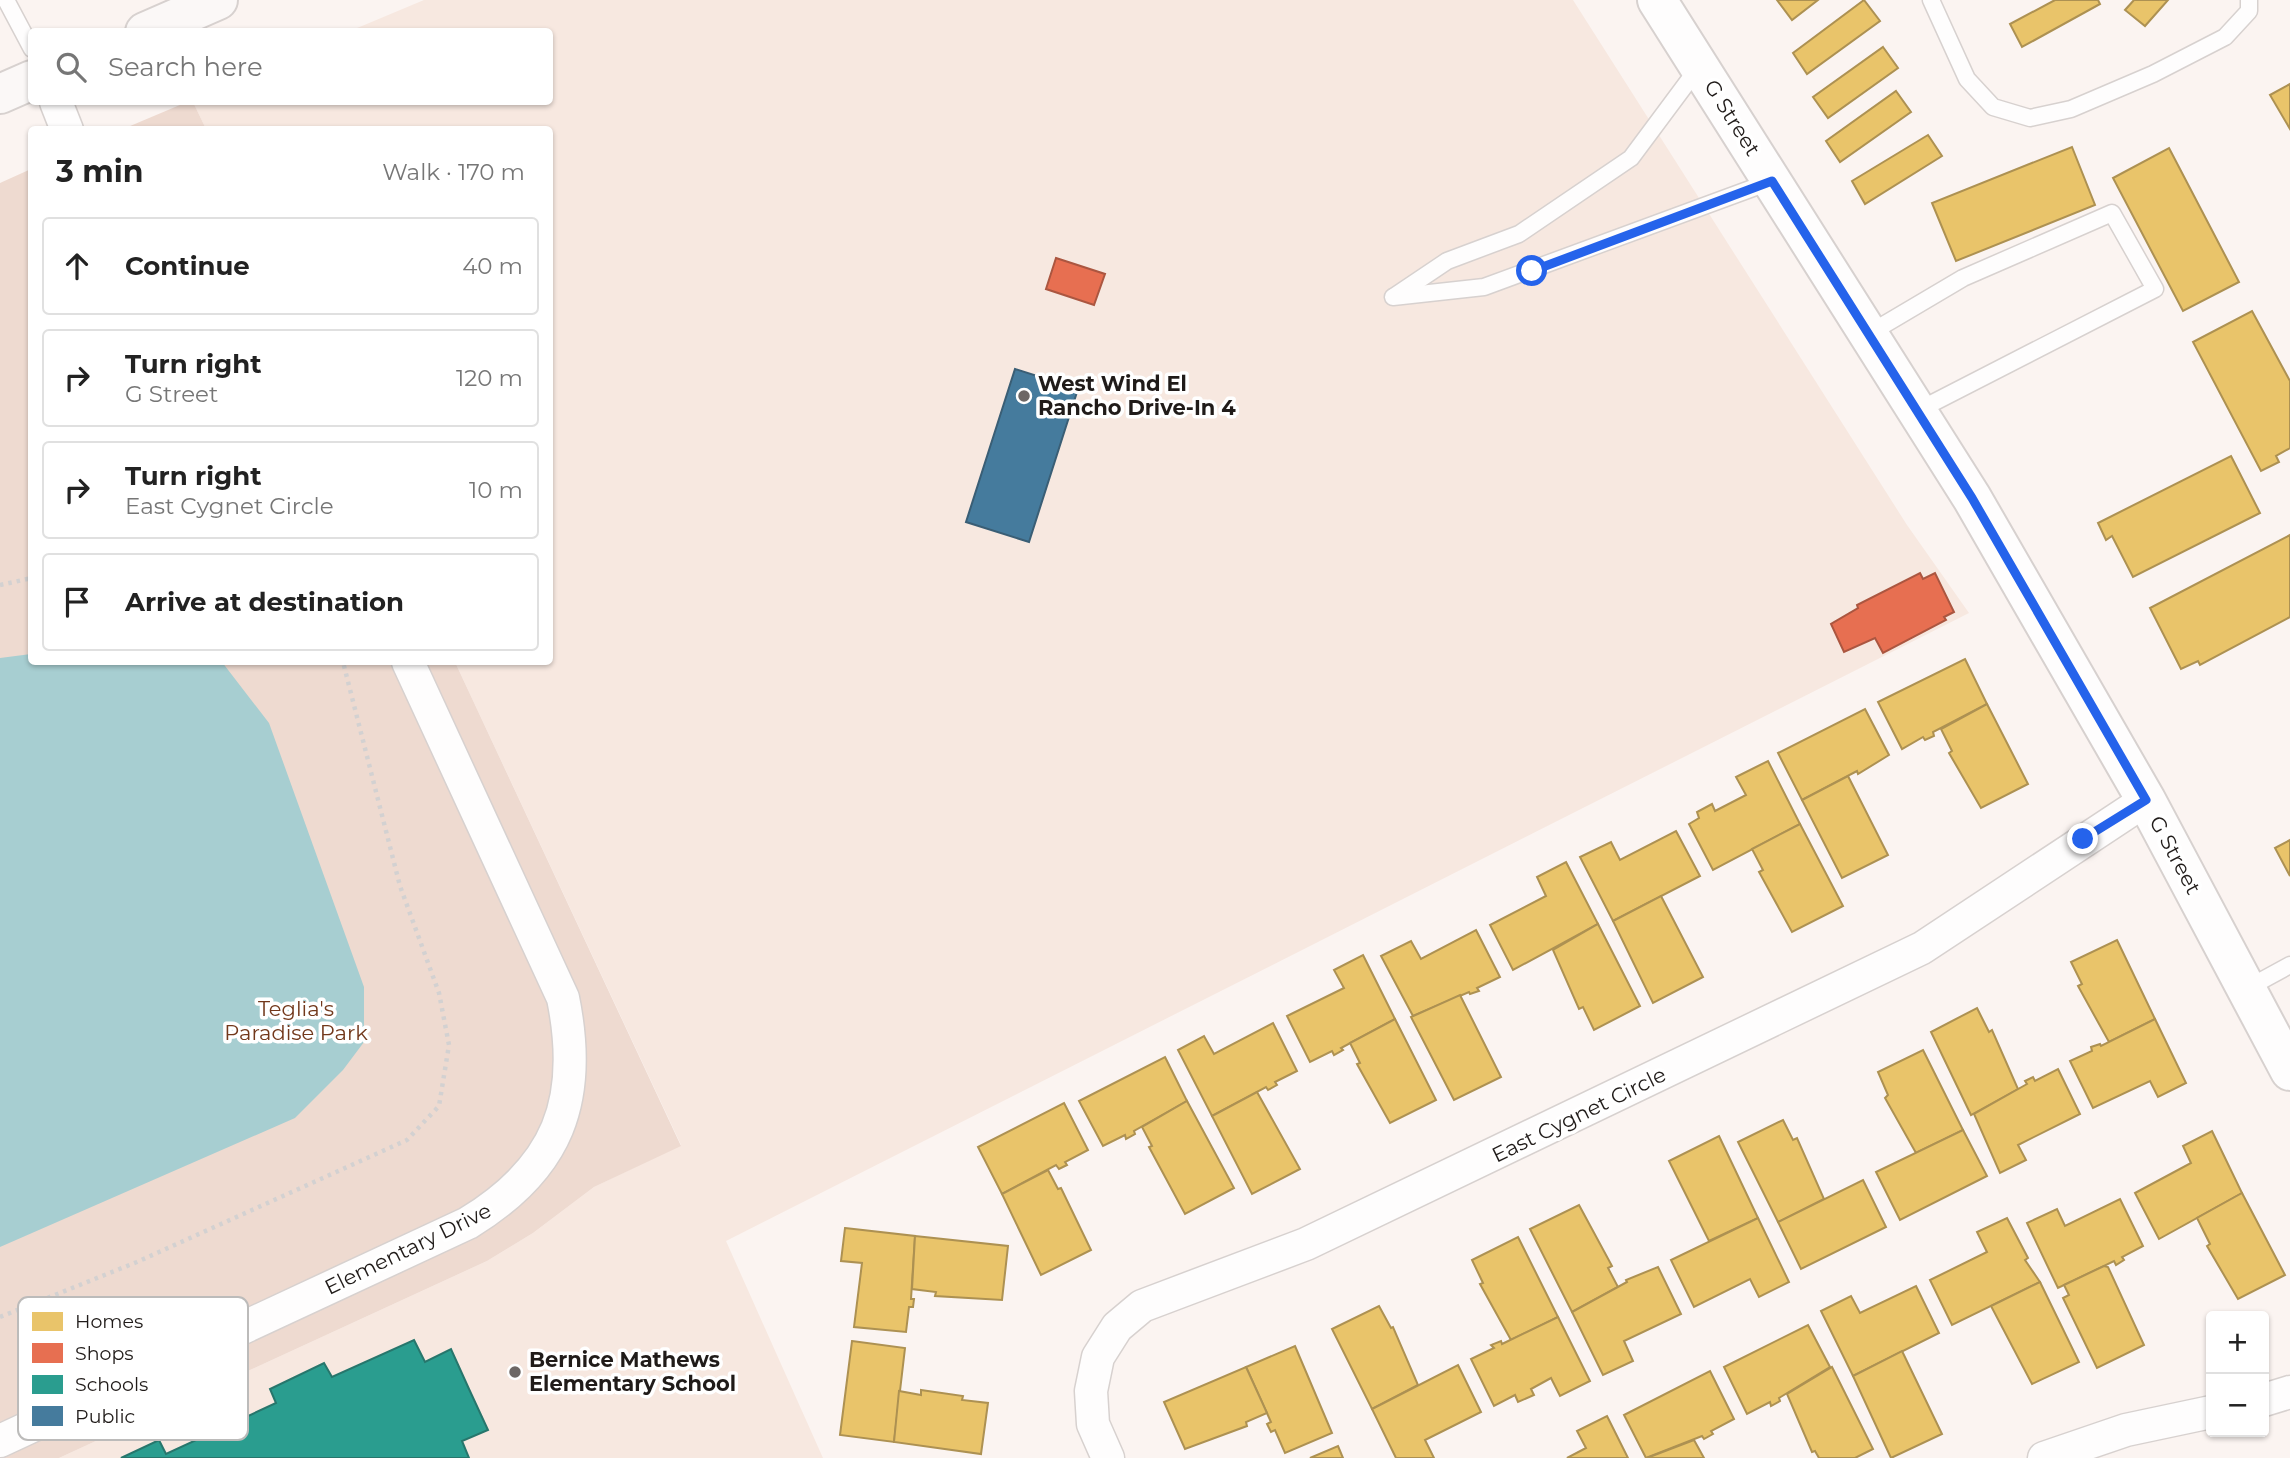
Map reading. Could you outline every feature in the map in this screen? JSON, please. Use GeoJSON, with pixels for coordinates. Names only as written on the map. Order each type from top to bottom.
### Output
{"type":"FeatureCollection","features":[{"type":"Feature","properties":{"kind":"main road"},"geometry":{"type":"LineString","coordinates":[[154,28],[218,0]]}},
{"type":"Feature","properties":{"kind":"main road"},"geometry":{"type":"LineString","coordinates":[[0,94],[28,82]]}},
{"type":"Feature","properties":{"kind":"street","name":"G Street"},"geometry":{"type":"LineString","coordinates":[[1657,0],[1919,410],[2146,800],[2290,1071]]}},
{"type":"Feature","properties":{"kind":"street"},"geometry":{"type":"LineString","coordinates":[[57,105],[65,126]]}},
{"type":"Feature","properties":{"kind":"street","name":"Elementary Drive"},"geometry":{"type":"LineString","coordinates":[[248,1325],[468,1223],[502,1202],[536,1168],[559,1125],[569,1089],[572,1040],[564,998],[409,665]]}},
{"type":"Feature","properties":{"kind":"street","name":"East Cygnet Circle"},"geometry":{"type":"LineString","coordinates":[[1108,1458],[1093,1424],[1091,1391],[1098,1357],[1117,1327],[1142,1306],[1343,1227],[1922,948],[2146,800]]}},
{"type":"Feature","properties":{"kind":"street"},"geometry":{"type":"LineString","coordinates":[[2269,1398],[2290,1392]]}},
{"type":"Feature","properties":{"kind":"street"},"geometry":{"type":"LineString","coordinates":[[2044,1458],[2126,1430],[2206,1413]]}},
{"type":"Feature","properties":{"kind":"street","name":"Elementary Drive"},"geometry":{"type":"LineString","coordinates":[[0,1441],[18,1433]]}},
{"type":"Feature","properties":{"kind":"lane"},"geometry":{"type":"LineString","coordinates":[[6,0],[28,41]]}},
{"type":"Feature","properties":{"kind":"lane"},"geometry":{"type":"LineString","coordinates":[[1931,0],[1967,79],[1993,107],[2030,118],[2071,109],[2153,74],[2225,37],[2249,11],[2249,0]]}},
{"type":"Feature","properties":{"kind":"lane"},"geometry":{"type":"LineString","coordinates":[[1700,66],[1630,158],[1519,234],[1447,261],[1393,297],[1484,287],[1772,181]]}},
{"type":"Feature","properties":{"kind":"lane"},"geometry":{"type":"LineString","coordinates":[[1870,333],[1963,278],[2112,213],[2155,289],[1919,410]]}},
{"type":"Feature","properties":{"kind":"lane"},"geometry":{"type":"LineString","coordinates":[[2246,989],[2290,965]]}},
{"type":"Feature","properties":{"kind":"path"},"geometry":{"type":"LineString","coordinates":[[0,585],[28,579]]}},
{"type":"Feature","properties":{"kind":"path"},"geometry":{"type":"LineString","coordinates":[[50,1297],[137,1262],[407,1140],[439,1105],[449,1045],[439,993],[400,886],[344,665]]}},
{"type":"Feature","properties":{"kind":"path"},"geometry":{"type":"LineString","coordinates":[[0,1317],[18,1310]]}},
{"type":"Feature","properties":{"kind":"shaded area"},"geometry":{"type":"Polygon","coordinates":[[[424,0],[1573,0],[1907,525],[1969,613],[726,1241],[823,1458],[59,1458],[98,1440],[248,1440],[248,1371],[487,1261],[533,1233],[594,1187],[681,1145],[456,665],[553,665],[553,126],[205,126],[194,105],[553,105],[553,28],[357,28],[424,0]]]}},
{"type":"Feature","properties":{"kind":"green space"},"geometry":{"type":"Polygon","coordinates":[[[180,105],[194,105],[205,126],[130,126],[180,105]]]}},
{"type":"Feature","properties":{"kind":"green space","name":"Teglia's Paradise Park"},"geometry":{"type":"Polygon","coordinates":[[[28,170],[28,665],[456,665],[681,1146],[594,1187],[533,1233],[487,1261],[248,1371],[248,1297],[18,1297],[18,1440],[98,1440],[59,1458],[0,1458],[0,183],[28,170]]]}},
{"type":"Feature","properties":{"kind":"water"},"geometry":{"type":"Polygon","coordinates":[[[28,654],[28,665],[224,665],[269,723],[364,987],[364,1042],[343,1070],[295,1118],[0,1247],[0,658],[28,654]]]}},
{"type":"Feature","properties":{"kind":"building: Homes"},"geometry":{"type":"Polygon","coordinates":[[[1777,0],[1818,0],[1792,20],[1777,0]]]}},
{"type":"Feature","properties":{"kind":"building: Homes"},"geometry":{"type":"Polygon","coordinates":[[[1864,0],[1880,21],[1807,74],[1793,53],[1864,0]]]}},
{"type":"Feature","properties":{"kind":"building: Homes"},"geometry":{"type":"Polygon","coordinates":[[[2055,0],[2098,0],[2100,4],[2022,47],[2010,24],[2055,0]]]}},
{"type":"Feature","properties":{"kind":"building: Homes"},"geometry":{"type":"Polygon","coordinates":[[[2134,0],[2168,0],[2145,26],[2125,10],[2134,0]]]}},
{"type":"Feature","properties":{"kind":"building: Homes"},"geometry":{"type":"Polygon","coordinates":[[[1883,47],[1898,68],[1828,118],[1813,97],[1883,47]]]}},
{"type":"Feature","properties":{"kind":"building: Homes"},"geometry":{"type":"Polygon","coordinates":[[[2290,84],[2290,129],[2270,95],[2290,84]]]}},
{"type":"Feature","properties":{"kind":"building: Homes"},"geometry":{"type":"Polygon","coordinates":[[[1896,91],[1911,112],[1840,162],[1826,141],[1896,91]]]}},
{"type":"Feature","properties":{"kind":"building: Homes"},"geometry":{"type":"Polygon","coordinates":[[[1928,135],[1942,156],[1865,204],[1852,181],[1928,135]]]}},
{"type":"Feature","properties":{"kind":"building: Homes"},"geometry":{"type":"Polygon","coordinates":[[[2072,147],[2095,205],[1956,261],[1932,203],[2072,147]]]}},
{"type":"Feature","properties":{"kind":"building: Homes"},"geometry":{"type":"Polygon","coordinates":[[[2169,148],[2239,282],[2183,311],[2113,178],[2169,148]]]}},
{"type":"Feature","properties":{"kind":"building: Homes"},"geometry":{"type":"Polygon","coordinates":[[[2252,311],[2290,381],[2290,448],[2276,456],[2279,462],[2261,471],[2193,342],[2252,311]]]}},
{"type":"Feature","properties":{"kind":"building: Homes"},"geometry":{"type":"Polygon","coordinates":[[[2231,456],[2260,513],[2133,577],[2112,536],[2106,540],[2098,523],[2231,456]]]}},
{"type":"Feature","properties":{"kind":"building: Homes"},"geometry":{"type":"Polygon","coordinates":[[[2290,535],[2290,617],[2200,665],[2198,661],[2181,669],[2150,608],[2290,535]]]}},
{"type":"Feature","properties":{"kind":"building: Homes"},"geometry":{"type":"Polygon","coordinates":[[[1965,659],[1987,704],[1933,732],[1934,736],[1925,740],[1923,737],[1902,749],[1878,702],[1965,659]]]}},
{"type":"Feature","properties":{"kind":"building: Homes"},"geometry":{"type":"Polygon","coordinates":[[[1987,704],[2028,784],[1981,808],[1949,753],[1952,751],[1941,729],[1987,704]]]}},
{"type":"Feature","properties":{"kind":"building: Homes"},"geometry":{"type":"Polygon","coordinates":[[[1865,709],[1889,755],[1858,774],[1857,771],[1802,800],[1778,753],[1865,709]]]}},
{"type":"Feature","properties":{"kind":"building: Homes"},"geometry":{"type":"Polygon","coordinates":[[[1768,761],[1800,824],[1713,870],[1689,824],[1699,818],[1697,812],[1712,804],[1715,811],[1746,795],[1736,777],[1768,761]]]}},
{"type":"Feature","properties":{"kind":"building: Homes"},"geometry":{"type":"Polygon","coordinates":[[[1848,776],[1888,855],[1842,878],[1802,800],[1848,776]]]}},
{"type":"Feature","properties":{"kind":"building: Homes"},"geometry":{"type":"Polygon","coordinates":[[[1800,824],[1843,906],[1792,932],[1759,872],[1763,870],[1752,849],[1800,824]]]}},
{"type":"Feature","properties":{"kind":"building: Homes"},"geometry":{"type":"Polygon","coordinates":[[[1676,831],[1700,876],[1613,921],[1580,857],[1611,842],[1620,860],[1676,831]]]}},
{"type":"Feature","properties":{"kind":"building: Homes"},"geometry":{"type":"Polygon","coordinates":[[[2290,840],[2290,876],[2275,848],[2290,840]]]}},
{"type":"Feature","properties":{"kind":"building: Homes"},"geometry":{"type":"Polygon","coordinates":[[[1566,862],[1598,924],[1513,970],[1490,925],[1546,896],[1537,877],[1566,862]]]}},
{"type":"Feature","properties":{"kind":"building: Homes"},"geometry":{"type":"Polygon","coordinates":[[[1661,896],[1703,977],[1653,1003],[1613,921],[1661,896]]]}},
{"type":"Feature","properties":{"kind":"building: Homes"},"geometry":{"type":"Polygon","coordinates":[[[1598,924],[1640,1006],[1594,1030],[1583,1007],[1579,1009],[1553,950],[1598,924]]]}},
{"type":"Feature","properties":{"kind":"building: Homes"},"geometry":{"type":"Polygon","coordinates":[[[1476,930],[1500,977],[1477,988],[1479,991],[1469,992],[1413,1016],[1381,956],[1411,941],[1421,959],[1476,930]]]}},
{"type":"Feature","properties":{"kind":"building: Homes"},"geometry":{"type":"Polygon","coordinates":[[[2117,940],[2155,1019],[2109,1042],[2078,986],[2082,984],[2071,962],[2117,940]]]}},
{"type":"Feature","properties":{"kind":"building: Homes"},"geometry":{"type":"Polygon","coordinates":[[[1363,955],[1395,1019],[1341,1048],[1343,1050],[1334,1055],[1332,1051],[1310,1062],[1287,1016],[1344,988],[1334,970],[1363,955]]]}},
{"type":"Feature","properties":{"kind":"building: Homes"},"geometry":{"type":"Polygon","coordinates":[[[1460,995],[1501,1077],[1454,1100],[1411,1017],[1460,995]]]}},
{"type":"Feature","properties":{"kind":"building: Homes"},"geometry":{"type":"Polygon","coordinates":[[[1977,1008],[1989,1032],[1992,1030],[2018,1089],[1971,1115],[1931,1032],[1977,1008]]]}},
{"type":"Feature","properties":{"kind":"building: Homes"},"geometry":{"type":"Polygon","coordinates":[[[1395,1019],[1436,1100],[1390,1123],[1357,1064],[1360,1063],[1350,1043],[1395,1019]]]}},
{"type":"Feature","properties":{"kind":"building: Homes"},"geometry":{"type":"Polygon","coordinates":[[[2155,1019],[2186,1083],[2158,1097],[2150,1081],[2093,1108],[2070,1061],[2092,1051],[2091,1047],[2101,1046],[2155,1019]]]}},
{"type":"Feature","properties":{"kind":"building: Homes"},"geometry":{"type":"Polygon","coordinates":[[[1273,1023],[1297,1071],[1275,1082],[1277,1085],[1268,1090],[1266,1087],[1212,1116],[1178,1050],[1204,1036],[1214,1054],[1273,1023]]]}},
{"type":"Feature","properties":{"kind":"building: Homes"},"geometry":{"type":"Polygon","coordinates":[[[1923,1050],[1963,1130],[1916,1153],[1885,1098],[1888,1095],[1878,1072],[1923,1050]]]}},
{"type":"Feature","properties":{"kind":"building: Homes"},"geometry":{"type":"Polygon","coordinates":[[[1165,1057],[1187,1101],[1134,1131],[1135,1134],[1126,1139],[1125,1135],[1103,1146],[1079,1101],[1165,1057]]]}},
{"type":"Feature","properties":{"kind":"building: Homes"},"geometry":{"type":"Polygon","coordinates":[[[2058,1069],[2080,1114],[2018,1145],[2026,1160],[2000,1173],[1974,1114],[2027,1084],[2025,1081],[2033,1077],[2035,1081],[2058,1069]]]}},
{"type":"Feature","properties":{"kind":"building: Homes"},"geometry":{"type":"Polygon","coordinates":[[[1257,1092],[1300,1169],[1252,1194],[1212,1116],[1257,1092]]]}},
{"type":"Feature","properties":{"kind":"building: Homes"},"geometry":{"type":"Polygon","coordinates":[[[1187,1101],[1234,1188],[1185,1214],[1149,1147],[1152,1146],[1142,1127],[1187,1101]]]}},
{"type":"Feature","properties":{"kind":"building: Homes"},"geometry":{"type":"Polygon","coordinates":[[[1064,1103],[1088,1150],[1065,1162],[1067,1165],[1059,1169],[1056,1165],[1002,1194],[978,1147],[1064,1103]]]}},
{"type":"Feature","properties":{"kind":"building: Homes"},"geometry":{"type":"Polygon","coordinates":[[[1783,1120],[1793,1140],[1797,1138],[1824,1199],[1778,1222],[1738,1142],[1783,1120]]]}},
{"type":"Feature","properties":{"kind":"building: Homes"},"geometry":{"type":"Polygon","coordinates":[[[1963,1130],[1987,1176],[1900,1220],[1876,1172],[1963,1130]]]}},
{"type":"Feature","properties":{"kind":"building: Homes"},"geometry":{"type":"Polygon","coordinates":[[[2212,1131],[2242,1193],[2159,1239],[2135,1193],[2191,1163],[2183,1146],[2212,1131]]]}},
{"type":"Feature","properties":{"kind":"building: Homes"},"geometry":{"type":"Polygon","coordinates":[[[1719,1136],[1758,1218],[1709,1241],[1669,1161],[1719,1136]]]}},
{"type":"Feature","properties":{"kind":"building: Homes"},"geometry":{"type":"Polygon","coordinates":[[[1048,1170],[1058,1189],[1061,1188],[1091,1250],[1041,1275],[1002,1194],[1048,1170]]]}},
{"type":"Feature","properties":{"kind":"building: Homes"},"geometry":{"type":"Polygon","coordinates":[[[1863,1180],[1886,1227],[1801,1269],[1778,1222],[1863,1180]]]}},
{"type":"Feature","properties":{"kind":"building: Homes"},"geometry":{"type":"Polygon","coordinates":[[[2242,1193],[2285,1275],[2238,1299],[2207,1246],[2210,1244],[2197,1218],[2242,1193]]]}},
{"type":"Feature","properties":{"kind":"building: Homes"},"geometry":{"type":"Polygon","coordinates":[[[2120,1199],[2143,1246],[2122,1257],[2124,1260],[2116,1265],[2114,1261],[2058,1288],[2027,1223],[2057,1209],[2065,1226],[2120,1199]]]}},
{"type":"Feature","properties":{"kind":"building: Homes"},"geometry":{"type":"Polygon","coordinates":[[[1579,1205],[1612,1266],[1608,1268],[1618,1287],[1572,1312],[1530,1229],[1579,1205]]]}},
{"type":"Feature","properties":{"kind":"building: Homes"},"geometry":{"type":"Polygon","coordinates":[[[1758,1218],[1789,1282],[1759,1297],[1750,1279],[1694,1307],[1671,1260],[1758,1218]]]}},
{"type":"Feature","properties":{"kind":"building: Homes"},"geometry":{"type":"Polygon","coordinates":[[[2007,1218],[2028,1258],[2025,1260],[2040,1282],[1952,1325],[1930,1280],[1987,1252],[1977,1232],[2007,1218]]]}},
{"type":"Feature","properties":{"kind":"building: Homes"},"geometry":{"type":"Polygon","coordinates":[[[845,1228],[915,1236],[911,1299],[914,1299],[913,1307],[909,1307],[906,1332],[854,1327],[862,1263],[841,1261],[845,1228]]]}},
{"type":"Feature","properties":{"kind":"building: Homes"},"geometry":{"type":"Polygon","coordinates":[[[915,1236],[1008,1246],[1002,1300],[935,1296],[936,1292],[912,1289],[915,1236]]]}},
{"type":"Feature","properties":{"kind":"building: Homes"},"geometry":{"type":"Polygon","coordinates":[[[1518,1237],[1558,1317],[1511,1340],[1480,1284],[1483,1283],[1472,1260],[1518,1237]]]}},
{"type":"Feature","properties":{"kind":"building: Homes"},"geometry":{"type":"Polygon","coordinates":[[[2104,1266],[2108,1267],[2144,1345],[2097,1368],[2063,1298],[2069,1295],[2064,1285],[2104,1266]]]}},
{"type":"Feature","properties":{"kind":"building: Homes"},"geometry":{"type":"Polygon","coordinates":[[[1658,1267],[1681,1314],[1624,1341],[1633,1361],[1603,1375],[1572,1312],[1627,1282],[1626,1280],[1658,1267]]]}},
{"type":"Feature","properties":{"kind":"building: Homes"},"geometry":{"type":"Polygon","coordinates":[[[2040,1282],[2079,1362],[2032,1384],[1991,1306],[2040,1282]]]}},
{"type":"Feature","properties":{"kind":"building: Homes"},"geometry":{"type":"Polygon","coordinates":[[[1916,1286],[1939,1333],[1853,1376],[1821,1311],[1851,1296],[1860,1313],[1916,1286]]]}},
{"type":"Feature","properties":{"kind":"building: Homes"},"geometry":{"type":"Polygon","coordinates":[[[1379,1306],[1391,1328],[1393,1327],[1418,1385],[1372,1409],[1332,1329],[1379,1306]]]}},
{"type":"Feature","properties":{"kind":"building: Homes"},"geometry":{"type":"Polygon","coordinates":[[[1558,1317],[1590,1381],[1560,1396],[1551,1378],[1531,1389],[1534,1395],[1518,1402],[1515,1395],[1494,1406],[1471,1359],[1494,1348],[1491,1345],[1501,1341],[1502,1344],[1558,1317]]]}},
{"type":"Feature","properties":{"kind":"building: Homes"},"geometry":{"type":"Polygon","coordinates":[[[1808,1325],[1830,1367],[1779,1398],[1780,1401],[1771,1406],[1770,1402],[1747,1414],[1724,1367],[1808,1325]]]}},
{"type":"Feature","properties":{"kind":"building: Homes"},"geometry":{"type":"Polygon","coordinates":[[[852,1341],[905,1348],[894,1442],[840,1435],[852,1341]]]}},
{"type":"Feature","properties":{"kind":"building: Homes"},"geometry":{"type":"Polygon","coordinates":[[[1295,1346],[1332,1433],[1285,1453],[1275,1430],[1271,1432],[1267,1424],[1271,1422],[1246,1367],[1295,1346]]]}},
{"type":"Feature","properties":{"kind":"building: Homes"},"geometry":{"type":"Polygon","coordinates":[[[1902,1351],[1942,1434],[1891,1458],[1853,1376],[1902,1351]]]}},
{"type":"Feature","properties":{"kind":"building: Homes"},"geometry":{"type":"Polygon","coordinates":[[[1458,1365],[1481,1412],[1425,1440],[1434,1458],[1396,1458],[1372,1409],[1458,1365]]]}},
{"type":"Feature","properties":{"kind":"building: Homes"},"geometry":{"type":"Polygon","coordinates":[[[1246,1367],[1267,1413],[1246,1422],[1247,1426],[1185,1449],[1164,1402],[1246,1367]]]}},
{"type":"Feature","properties":{"kind":"building: Homes"},"geometry":{"type":"Polygon","coordinates":[[[1832,1367],[1873,1449],[1855,1458],[1819,1458],[1815,1451],[1812,1452],[1787,1394],[1832,1367]]]}},
{"type":"Feature","properties":{"kind":"building: Homes"},"geometry":{"type":"Polygon","coordinates":[[[1710,1371],[1734,1419],[1711,1431],[1713,1434],[1704,1439],[1702,1436],[1646,1458],[1624,1415],[1710,1371]]]}},
{"type":"Feature","properties":{"kind":"building: Homes"},"geometry":{"type":"Polygon","coordinates":[[[921,1390],[963,1396],[962,1400],[988,1403],[981,1454],[894,1442],[899,1391],[921,1395],[921,1390]]]}},
{"type":"Feature","properties":{"kind":"building: Homes"},"geometry":{"type":"Polygon","coordinates":[[[1607,1416],[1628,1458],[1567,1458],[1586,1448],[1577,1431],[1607,1416]]]}},
{"type":"Feature","properties":{"kind":"building: Homes"},"geometry":{"type":"Polygon","coordinates":[[[1694,1440],[1704,1458],[1647,1458],[1694,1440]]]}},
{"type":"Feature","properties":{"kind":"building: Homes"},"geometry":{"type":"Polygon","coordinates":[[[1338,1446],[1343,1458],[1310,1458],[1338,1446]]]}},
{"type":"Feature","properties":{"kind":"building: Shops"},"geometry":{"type":"Polygon","coordinates":[[[1056,258],[1105,274],[1094,305],[1046,289],[1056,258]]]}},
{"type":"Feature","properties":{"kind":"building: Shops"},"geometry":{"type":"Polygon","coordinates":[[[1920,573],[1923,579],[1935,573],[1954,612],[1944,617],[1946,620],[1883,653],[1875,638],[1844,652],[1831,624],[1858,608],[1857,605],[1920,573]]]}},
{"type":"Feature","properties":{"kind":"building: Schools"},"geometry":{"type":"Polygon","coordinates":[[[414,1340],[425,1362],[451,1349],[488,1430],[462,1441],[469,1458],[121,1458],[159,1440],[166,1454],[196,1440],[248,1440],[248,1416],[276,1403],[270,1389],[324,1363],[332,1377],[414,1340]]]}},
{"type":"Feature","properties":{"kind":"building: Public"},"geometry":{"type":"Polygon","coordinates":[[[1015,369],[1078,389],[1029,542],[966,522],[1015,369]]]}},
{"type":"Feature","properties":{"kind":"place","name":"West Wind El Rancho Drive-In 4"},"geometry":{"type":"Point","coordinates":[1024,396]}},
{"type":"Feature","properties":{"kind":"place","name":"Bernice Mathews Elementary School"},"geometry":{"type":"Point","coordinates":[515,1372]}},
{"type":"Feature","properties":{"kind":"route"},"geometry":{"type":"LineString","coordinates":[[1532,271],[1772,181],[1919,410],[2146,800],[2083,839]]}}]}
